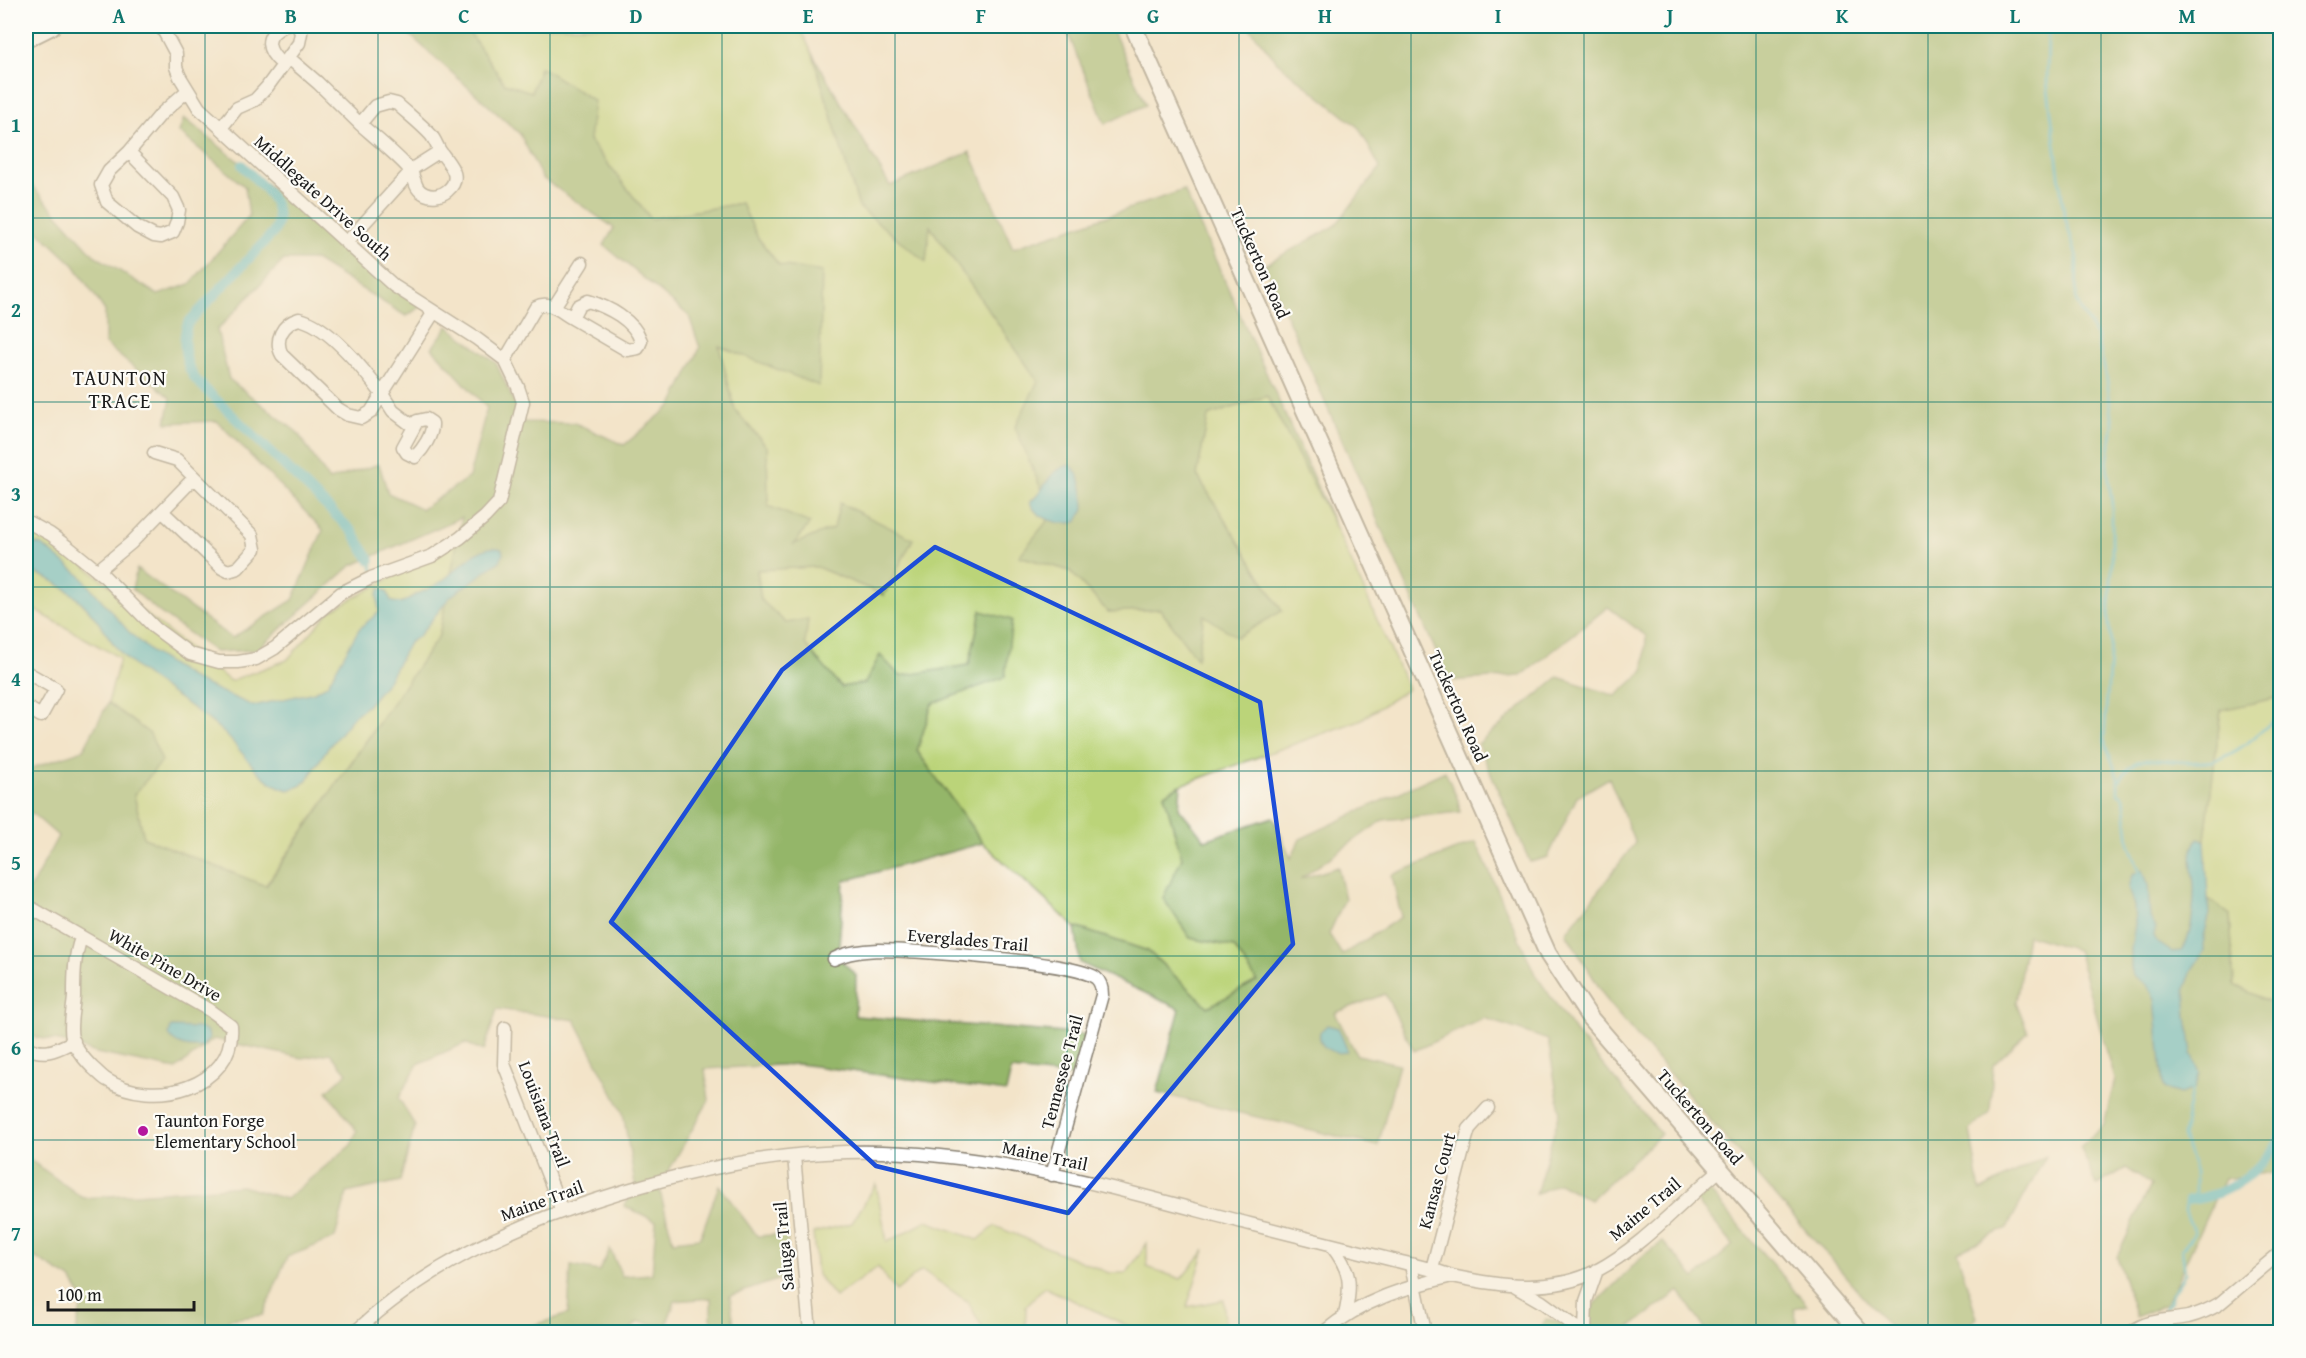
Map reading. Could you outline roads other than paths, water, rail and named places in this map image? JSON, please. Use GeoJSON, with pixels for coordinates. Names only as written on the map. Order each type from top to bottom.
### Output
{"type":"FeatureCollection","features":[{"type":"Feature","properties":{"kind":"main road"},"geometry":{"type":"LineString","coordinates":[[26,39],[52,26]]}},
{"type":"Feature","properties":{"kind":"main road","name":"Tuckerton Road"},"geometry":{"type":"LineString","coordinates":[[1133,26],[1548,954],[1590,1017],[1860,1332]]}},
{"type":"Feature","properties":{"kind":"street","name":"Middlegate Drive South"},"geometry":{"type":"LineString","coordinates":[[161,26],[176,54],[176,67],[187,91],[199,108],[394,286],[477,339],[505,360]]}},
{"type":"Feature","properties":{"kind":"street"},"geometry":{"type":"LineString","coordinates":[[284,26],[273,33],[269,43],[272,56],[286,61],[318,83],[360,124],[411,171],[414,185],[427,195],[441,195],[447,191],[454,180],[455,172],[432,136],[397,104],[389,102],[375,106],[360,124]]}},
{"type":"Feature","properties":{"kind":"street"},"geometry":{"type":"LineString","coordinates":[[221,128],[237,108],[255,100],[267,87],[301,38],[298,26]]}},
{"type":"Feature","properties":{"kind":"street"},"geometry":{"type":"LineString","coordinates":[[129,153],[173,197],[179,210],[175,227],[170,234],[161,237],[149,234],[107,202],[101,185],[109,171],[129,153],[161,114],[187,91]]}},
{"type":"Feature","properties":{"kind":"street"},"geometry":{"type":"LineString","coordinates":[[345,243],[411,171],[440,151]]}},
{"type":"Feature","properties":{"kind":"street"},"geometry":{"type":"LineString","coordinates":[[554,307],[582,263]]}},
{"type":"Feature","properties":{"kind":"street"},"geometry":{"type":"LineString","coordinates":[[26,521],[59,540],[97,571],[155,628],[190,654],[219,662],[256,659],[275,648],[341,593],[371,578],[432,556],[485,517],[499,502],[523,402],[505,360],[536,307],[543,303],[554,307],[572,318],[627,350],[638,348],[641,341],[638,330],[602,305],[588,301],[578,306],[572,318]]}},
{"type":"Feature","properties":{"kind":"street"},"geometry":{"type":"LineString","coordinates":[[414,427],[393,411],[382,394],[370,378],[342,349],[313,325],[299,319],[292,321],[282,331],[279,344],[286,359],[343,413],[361,418],[366,416],[382,394],[434,312]]}},
{"type":"Feature","properties":{"kind":"street"},"geometry":{"type":"LineString","coordinates":[[154,453],[177,460],[252,535],[255,543],[252,554],[238,568],[228,571],[222,568],[163,512]]}},
{"type":"Feature","properties":{"kind":"street"},"geometry":{"type":"LineString","coordinates":[[97,571],[127,548],[194,478]]}},
{"type":"Feature","properties":{"kind":"street"},"geometry":{"type":"LineString","coordinates":[[26,672],[56,689],[40,716],[26,707]]}},
{"type":"Feature","properties":{"kind":"street","name":"White Pine Drive"},"geometry":{"type":"LineString","coordinates":[[26,905],[209,1010],[231,1026],[232,1041],[223,1062],[190,1088],[170,1092],[136,1091],[107,1080],[85,1060],[72,1038],[75,953],[81,938]]}},
{"type":"Feature","properties":{"kind":"street","name":"Everglades Trail"},"geometry":{"type":"LineString","coordinates":[[834,959],[848,953],[880,950],[1002,959],[1079,972],[1097,979]]}},
{"type":"Feature","properties":{"kind":"street","name":"Tennessee Trail"},"geometry":{"type":"LineString","coordinates":[[1052,1175],[1102,995],[1102,987],[1097,979]]}},
{"type":"Feature","properties":{"kind":"street","name":"Louisiana Trail"},"geometry":{"type":"LineString","coordinates":[[505,1028],[504,1064],[562,1211]]}},
{"type":"Feature","properties":{"kind":"street"},"geometry":{"type":"LineString","coordinates":[[26,1047],[35,1052],[49,1053],[74,1041]]}},
{"type":"Feature","properties":{"kind":"street","name":"Kansas Court"},"geometry":{"type":"LineString","coordinates":[[1432,1269],[1469,1129],[1488,1108]]}},
{"type":"Feature","properties":{"kind":"street","name":"Maine Trail"},"geometry":{"type":"LineString","coordinates":[[355,1332],[387,1303],[476,1247],[530,1222],[671,1176],[722,1165],[794,1156],[844,1152],[896,1153],[999,1164],[1052,1175],[1432,1269],[1452,1276],[1513,1286],[1565,1281],[1597,1270],[1645,1237],[1720,1170]]}},
{"type":"Feature","properties":{"kind":"street","name":"Saluga Trail"},"geometry":{"type":"LineString","coordinates":[[794,1156],[810,1332]]}},
{"type":"Feature","properties":{"kind":"street"},"geometry":{"type":"LineString","coordinates":[[1331,1245],[1342,1261],[1350,1280],[1350,1293],[1345,1315]]}},
{"type":"Feature","properties":{"kind":"street"},"geometry":{"type":"LineString","coordinates":[[2132,1332],[2146,1324],[2186,1317],[2209,1310],[2280,1252]]}},
{"type":"Feature","properties":{"kind":"street"},"geometry":{"type":"LineString","coordinates":[[1412,1265],[1425,1332]]}},
{"type":"Feature","properties":{"kind":"street"},"geometry":{"type":"LineString","coordinates":[[1584,1332],[1586,1300],[1597,1270]]}},
{"type":"Feature","properties":{"kind":"street"},"geometry":{"type":"LineString","coordinates":[[1324,1332],[1345,1315],[1388,1294],[1452,1276]]}},
{"type":"Feature","properties":{"kind":"street"},"geometry":{"type":"LineString","coordinates":[[1513,1286],[1542,1302],[1584,1332]]}},
{"type":"Feature","properties":{"kind":"water"},"geometry":{"type":"Polygon","coordinates":[[[1069,465],[1079,478],[1084,510],[1076,522],[1063,523],[1049,520],[1037,513],[1030,502],[1055,472],[1069,465]]]}},
{"type":"Feature","properties":{"kind":"water"},"geometry":{"type":"Polygon","coordinates":[[[26,542],[42,545],[81,576],[129,632],[151,652],[195,680],[253,706],[314,692],[327,685],[359,629],[379,612],[377,595],[380,588],[387,591],[391,601],[402,602],[439,583],[470,558],[486,549],[494,547],[502,549],[503,554],[500,561],[450,597],[419,636],[409,643],[388,681],[367,706],[354,716],[325,752],[308,779],[300,786],[289,790],[279,787],[261,775],[214,724],[127,660],[89,610],[73,595],[56,583],[26,570],[26,542]]]}},
{"type":"Feature","properties":{"kind":"water"},"geometry":{"type":"Polygon","coordinates":[[[2199,838],[2205,841],[2209,917],[2204,936],[2204,951],[2193,968],[2185,989],[2192,1053],[2200,1073],[2194,1089],[2180,1094],[2165,1089],[2163,1086],[2155,999],[2147,985],[2133,975],[2131,968],[2135,924],[2134,906],[2128,887],[2132,875],[2143,870],[2148,884],[2150,917],[2155,928],[2154,936],[2157,942],[2172,952],[2181,951],[2188,938],[2192,921],[2194,888],[2191,855],[2192,848],[2199,838]]]}},
{"type":"Feature","properties":{"kind":"water"},"geometry":{"type":"Polygon","coordinates":[[[1327,1025],[1338,1028],[1347,1049],[1346,1052],[1331,1051],[1323,1046],[1320,1032],[1327,1025]]]}},
{"type":"Feature","properties":{"kind":"water"},"geometry":{"type":"Polygon","coordinates":[[[171,1027],[199,1028],[208,1032],[209,1039],[202,1047],[183,1046],[169,1035],[171,1027]]]}},
{"type":"Feature","properties":{"kind":"waterway"},"geometry":{"type":"LineString","coordinates":[[2048,26],[2047,81],[2064,214],[2077,258],[2076,301],[2097,337],[2107,380],[2113,424],[2107,465],[2112,505],[2112,569],[2108,617],[2111,644],[2104,739],[2118,778],[2118,793],[2124,797],[2129,843],[2140,873]]}},
{"type":"Feature","properties":{"kind":"waterway"},"geometry":{"type":"LineString","coordinates":[[242,165],[264,187],[275,203],[277,222],[274,232],[188,323],[185,338],[187,361],[197,381],[352,531],[370,560]]}},
{"type":"Feature","properties":{"kind":"waterway"},"geometry":{"type":"LineString","coordinates":[[370,560],[374,573]]}},
{"type":"Feature","properties":{"kind":"waterway"},"geometry":{"type":"LineString","coordinates":[[2120,780],[2130,766],[2141,761],[2203,762],[2222,758],[2249,742],[2280,714]]}},
{"type":"Feature","properties":{"kind":"waterway"},"geometry":{"type":"LineString","coordinates":[[2164,1311],[2185,1273],[2182,1249],[2194,1233],[2185,1211],[2186,1204],[2195,1193],[2195,1172],[2183,1136],[2192,1088]]}},
{"type":"Feature","properties":{"kind":"waterway"},"geometry":{"type":"LineString","coordinates":[[2189,1200],[2217,1193],[2242,1180],[2263,1162],[2280,1139]]}},
{"type":"Feature","properties":{"kind":"waterway"},"geometry":{"type":"LineString","coordinates":[[2156,1332],[2159,1328]]}},
{"type":"Feature","properties":{"kind":"place","name":"Taunton Forge Elementary School"},"geometry":{"type":"Point","coordinates":[143,1131]}},
{"type":"Feature","properties":{"kind":"district","name":"TAUNTON TRACE"},"geometry":{"type":"Point","coordinates":[120,390]}}]}
